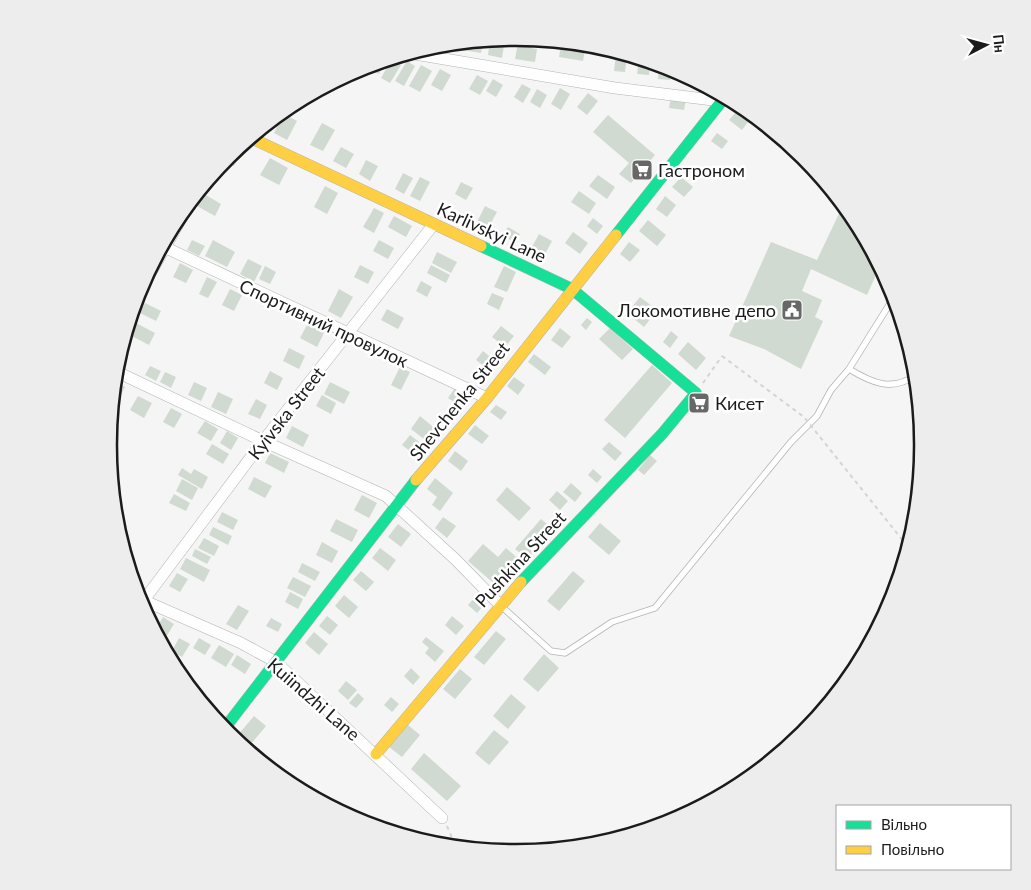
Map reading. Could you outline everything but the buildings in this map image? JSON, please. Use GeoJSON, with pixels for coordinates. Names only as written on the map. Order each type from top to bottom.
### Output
{"type":"FeatureCollection","features":[{"type":"Feature","properties":{"kind":"street"},"geometry":{"type":"LineString","coordinates":[[426,57],[615,88],[711,98]]}},
{"type":"Feature","properties":{"kind":"street","name":"Shevchenka Street"},"geometry":{"type":"LineString","coordinates":[[229,722],[395,505],[487,398],[720,103]]}},
{"type":"Feature","properties":{"kind":"street","name":"Karlіvskyi Lane"},"geometry":{"type":"LineString","coordinates":[[258,141],[572,289],[696,393]]}},
{"type":"Feature","properties":{"kind":"street","name":"Kyivska Street"},"geometry":{"type":"LineString","coordinates":[[146,594],[434,224]]}},
{"type":"Feature","properties":{"kind":"street","name":"Спортивний провулок"},"geometry":{"type":"LineString","coordinates":[[168,249],[348,335],[487,398]]}},
{"type":"Feature","properties":{"kind":"street"},"geometry":{"type":"LineString","coordinates":[[123,374],[263,441],[386,496],[455,559],[500,605]]}},
{"type":"Feature","properties":{"kind":"street","name":"Pushkina Street"},"geometry":{"type":"LineString","coordinates":[[376,754],[500,605],[662,434],[696,393]]}},
{"type":"Feature","properties":{"kind":"street","name":"Kuiindzhi Lane"},"geometry":{"type":"LineString","coordinates":[[150,604],[241,643],[276,662],[442,818]]}},
{"type":"Feature","properties":{"kind":"lane"},"geometry":{"type":"LineString","coordinates":[[500,605],[551,651],[565,653],[612,622],[655,608],[791,442],[817,416],[831,390],[849,369],[889,305]]}},
{"type":"Feature","properties":{"kind":"lane"},"geometry":{"type":"LineString","coordinates":[[849,369],[891,385],[909,380]]}},
{"type":"Feature","properties":{"kind":"path"},"geometry":{"type":"LineString","coordinates":[[696,393],[722,356],[804,417],[903,540]]}},
{"type":"Feature","properties":{"kind":"path"},"geometry":{"type":"LineString","coordinates":[[442,818],[452,838]]}},
{"type":"Feature","properties":{"kind":"traffic: fast"},"geometry":{"type":"LineString","coordinates":[[616,235],[720,103]]}},
{"type":"Feature","properties":{"kind":"traffic: fast"},"geometry":{"type":"LineString","coordinates":[[481,246],[572,289],[696,393],[662,434],[521,582]]}},
{"type":"Feature","properties":{"kind":"traffic: fast"},"geometry":{"type":"LineString","coordinates":[[229,722],[416,480]]}},
{"type":"Feature","properties":{"kind":"traffic: slow"},"geometry":{"type":"LineString","coordinates":[[258,141],[481,246]]}},
{"type":"Feature","properties":{"kind":"traffic: slow"},"geometry":{"type":"LineString","coordinates":[[416,480],[487,398],[616,235]]}},
{"type":"Feature","properties":{"kind":"traffic: slow"},"geometry":{"type":"LineString","coordinates":[[376,754],[521,582]]}},
{"type":"Feature","properties":{"kind":"place","name":"Гастроном"},"geometry":{"type":"Point","coordinates":[642,170]}},
{"type":"Feature","properties":{"kind":"place","name":"Локомотивне депо"},"geometry":{"type":"Point","coordinates":[792,310]}},
{"type":"Feature","properties":{"kind":"place","name":"Кисет"},"geometry":{"type":"Point","coordinates":[699,403]}}]}
